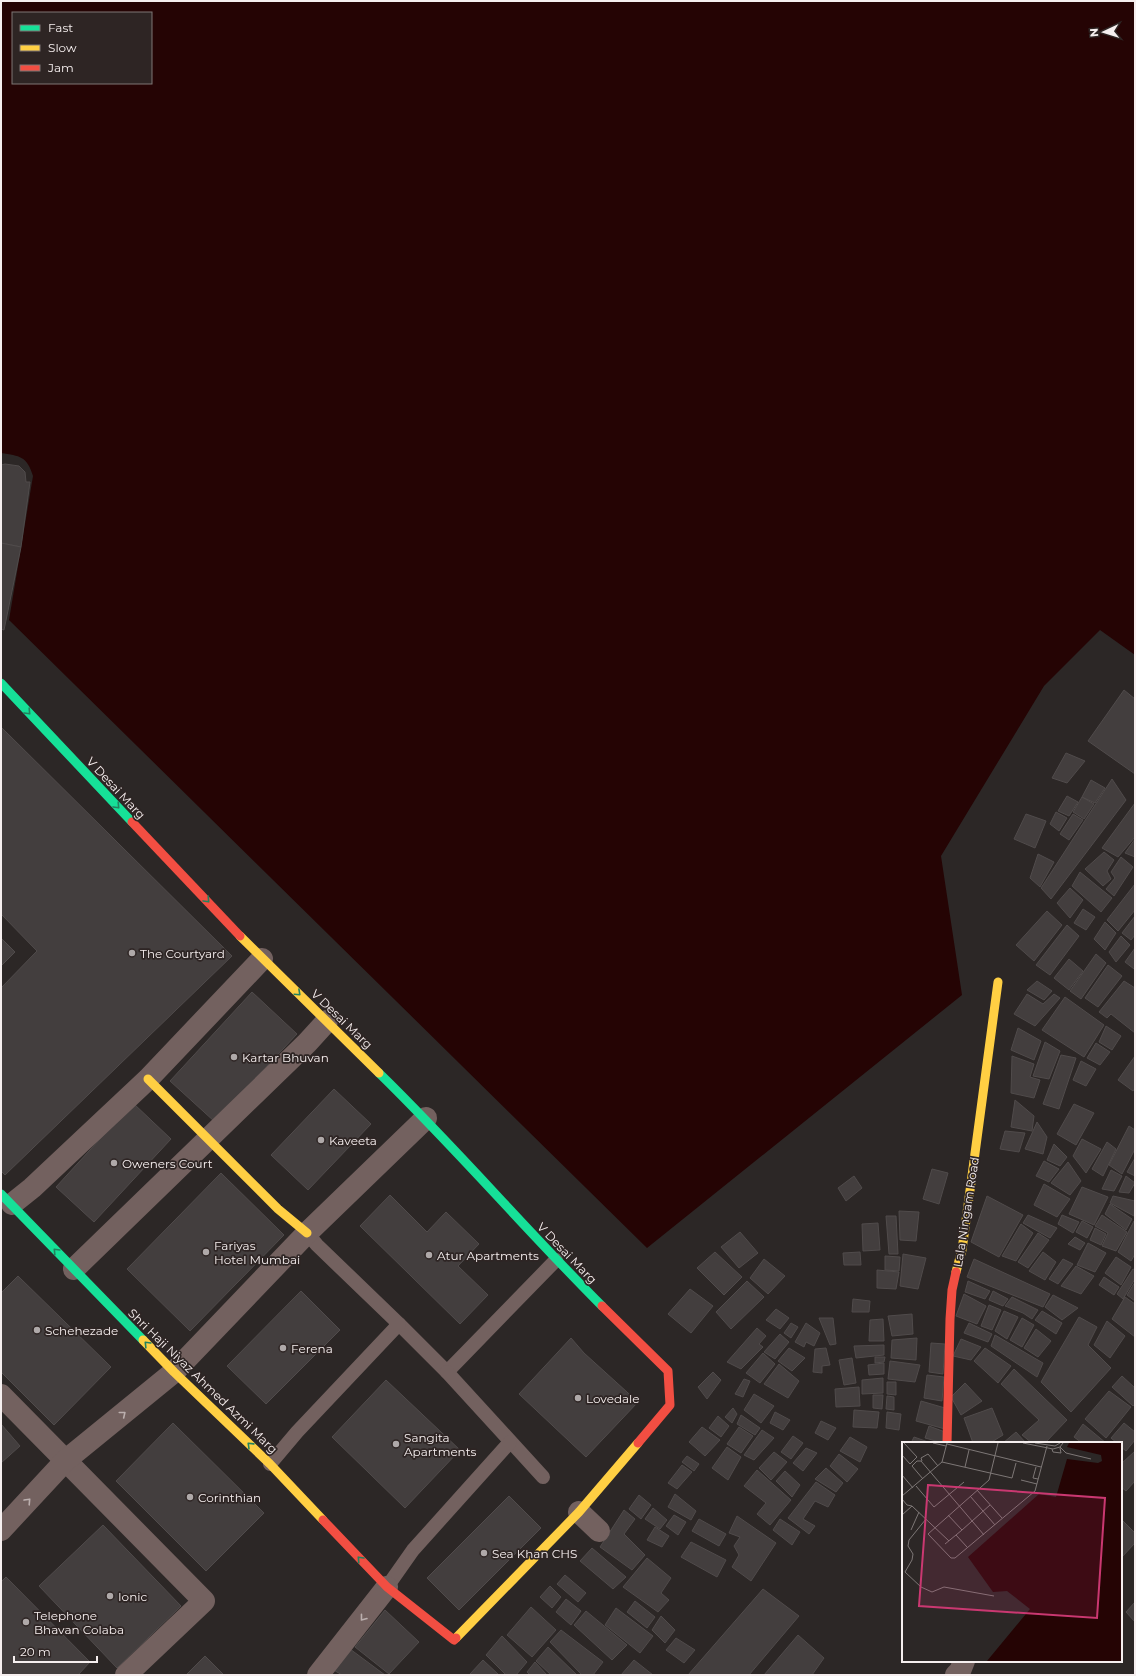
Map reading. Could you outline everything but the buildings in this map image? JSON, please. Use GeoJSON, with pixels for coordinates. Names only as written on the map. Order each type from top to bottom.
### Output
{"type":"FeatureCollection","features":[{"type":"Feature","properties":{"kind":"street","name":"V Desai Marg"},"geometry":{"type":"LineString","coordinates":[[1,683],[262,959],[426,1118],[556,1260],[668,1371],[670,1406],[579,1512]]}},
{"type":"Feature","properties":{"kind":"street"},"geometry":{"type":"LineString","coordinates":[[6,1199],[32,1188],[148,1079],[262,959]]}},
{"type":"Feature","properties":{"kind":"street","name":"Lala Ningam Road"},"geometry":{"type":"LineString","coordinates":[[947,1442],[952,1290],[962,1250],[998,982]]}},
{"type":"Feature","properties":{"kind":"street"},"geometry":{"type":"LineString","coordinates":[[74,1269],[307,1043],[327,1021]]}},
{"type":"Feature","properties":{"kind":"street"},"geometry":{"type":"LineString","coordinates":[[148,1079],[278,1209],[307,1233]]}},
{"type":"Feature","properties":{"kind":"street"},"geometry":{"type":"LineString","coordinates":[[1,1530],[66,1460],[174,1372],[307,1233],[426,1118]]}},
{"type":"Feature","properties":{"kind":"street","name":"Shri Haji Niyaz Ahmed Azmi Marg"},"geometry":{"type":"LineString","coordinates":[[6,1199],[174,1372],[270,1464],[386,1587],[454,1640],[579,1512]]}},
{"type":"Feature","properties":{"kind":"street"},"geometry":{"type":"LineString","coordinates":[[1,1395],[204,1600],[126,1675]]}},
{"type":"Feature","properties":{"kind":"street"},"geometry":{"type":"LineString","coordinates":[[579,1512],[599,1531]]}},
{"type":"Feature","properties":{"kind":"street"},"geometry":{"type":"LineString","coordinates":[[323,1674],[386,1587]]}},
{"type":"Feature","properties":{"kind":"street"},"geometry":{"type":"LineString","coordinates":[[956,1675],[960,1671],[964,1662]]}},
{"type":"Feature","properties":{"kind":"lane"},"geometry":{"type":"LineString","coordinates":[[307,1233],[317,1245],[447,1372],[543,1477]]}},
{"type":"Feature","properties":{"kind":"lane"},"geometry":{"type":"LineString","coordinates":[[447,1372],[556,1260]]}},
{"type":"Feature","properties":{"kind":"lane"},"geometry":{"type":"LineString","coordinates":[[270,1464],[297,1432],[399,1324]]}},
{"type":"Feature","properties":{"kind":"lane"},"geometry":{"type":"LineString","coordinates":[[386,1587],[413,1550],[510,1442]]}},
{"type":"Feature","properties":{"kind":"shaded area"},"geometry":{"type":"Polygon","coordinates":[[[1,1],[1135,1],[1135,655],[1100,630],[1044,686],[941,856],[962,995],[647,1248],[9,620],[33,476],[28,464],[22,458],[1,453],[1,1]]]}},
{"type":"Feature","properties":{"kind":"traffic: fast"},"geometry":{"type":"LineString","coordinates":[[1,683],[132,822]]}},
{"type":"Feature","properties":{"kind":"traffic: fast"},"geometry":{"type":"LineString","coordinates":[[379,1073],[436,1130],[602,1306]]}},
{"type":"Feature","properties":{"kind":"traffic: fast"},"geometry":{"type":"LineString","coordinates":[[1,1194],[143,1340]]}},
{"type":"Feature","properties":{"kind":"traffic: slow"},"geometry":{"type":"LineString","coordinates":[[240,936],[379,1073]]}},
{"type":"Feature","properties":{"kind":"traffic: slow"},"geometry":{"type":"LineString","coordinates":[[956,1272],[962,1250],[998,982]]}},
{"type":"Feature","properties":{"kind":"traffic: slow"},"geometry":{"type":"LineString","coordinates":[[148,1079],[278,1209],[307,1233]]}},
{"type":"Feature","properties":{"kind":"traffic: slow"},"geometry":{"type":"LineString","coordinates":[[143,1340],[174,1372],[270,1464],[323,1520]]}},
{"type":"Feature","properties":{"kind":"traffic: slow"},"geometry":{"type":"LineString","coordinates":[[456,1638],[579,1512],[638,1443]]}},
{"type":"Feature","properties":{"kind":"traffic: jam"},"geometry":{"type":"LineString","coordinates":[[132,822],[240,936]]}},
{"type":"Feature","properties":{"kind":"traffic: jam"},"geometry":{"type":"LineString","coordinates":[[947,1442],[950,1319],[952,1290],[956,1272]]}},
{"type":"Feature","properties":{"kind":"traffic: jam"},"geometry":{"type":"LineString","coordinates":[[602,1306],[668,1371],[670,1405],[638,1443]]}},
{"type":"Feature","properties":{"kind":"traffic: jam"},"geometry":{"type":"LineString","coordinates":[[323,1520],[387,1587],[454,1640],[456,1638]]}},
{"type":"Feature","properties":{"kind":"place","name":"The Courtyard"},"geometry":{"type":"Point","coordinates":[132,953]}},
{"type":"Feature","properties":{"kind":"place","name":"Kartar Bhuvan"},"geometry":{"type":"Point","coordinates":[234,1057]}},
{"type":"Feature","properties":{"kind":"place","name":"Kaveeta"},"geometry":{"type":"Point","coordinates":[321,1140]}},
{"type":"Feature","properties":{"kind":"place","name":"Oweners Court"},"geometry":{"type":"Point","coordinates":[114,1163]}},
{"type":"Feature","properties":{"kind":"place","name":"Fariyas Hotel Mumbai"},"geometry":{"type":"Point","coordinates":[206,1252]}},
{"type":"Feature","properties":{"kind":"place","name":"Atur Apartments"},"geometry":{"type":"Point","coordinates":[429,1255]}},
{"type":"Feature","properties":{"kind":"place","name":"Schehezade"},"geometry":{"type":"Point","coordinates":[37,1330]}},
{"type":"Feature","properties":{"kind":"place","name":"Ferena"},"geometry":{"type":"Point","coordinates":[283,1348]}},
{"type":"Feature","properties":{"kind":"place","name":"Lovedale"},"geometry":{"type":"Point","coordinates":[578,1398]}},
{"type":"Feature","properties":{"kind":"place","name":"Sangita Apartments"},"geometry":{"type":"Point","coordinates":[396,1444]}},
{"type":"Feature","properties":{"kind":"place","name":"Corinthian"},"geometry":{"type":"Point","coordinates":[190,1497]}},
{"type":"Feature","properties":{"kind":"place","name":"Sea Khan CHS"},"geometry":{"type":"Point","coordinates":[484,1553]}},
{"type":"Feature","properties":{"kind":"place","name":"Ionic"},"geometry":{"type":"Point","coordinates":[110,1596]}},
{"type":"Feature","properties":{"kind":"place","name":"Telephone Bhavan Colaba"},"geometry":{"type":"Point","coordinates":[26,1622]}}]}
